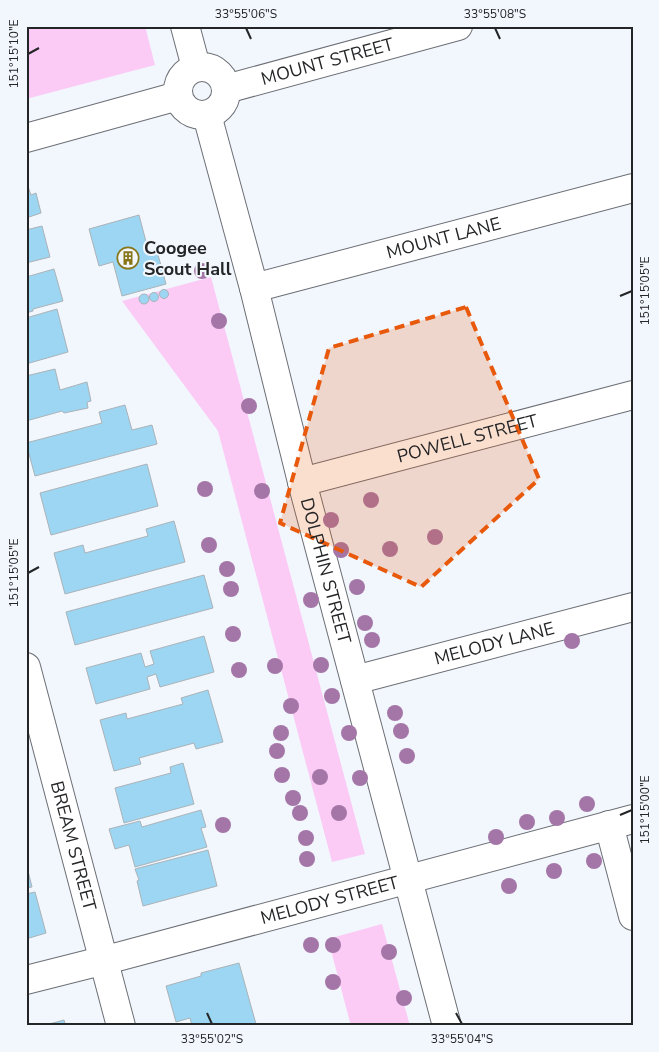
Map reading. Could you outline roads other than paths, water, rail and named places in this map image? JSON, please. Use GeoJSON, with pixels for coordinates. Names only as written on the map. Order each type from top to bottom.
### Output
{"type":"FeatureCollection","features":[{"type":"Feature","properties":{"kind":"street"},"geometry":{"type":"LineString","coordinates":[[185,26],[196,67]]}},
{"type":"Feature","properties":{"kind":"street","name":"MOUNT STREET"},"geometry":{"type":"LineString","coordinates":[[226,89],[458,26]]}},
{"type":"Feature","properties":{"kind":"street"},"geometry":{"type":"LineString","coordinates":[[196,67],[214,70],[221,76],[226,89],[224,102],[215,112],[207,115],[197,116],[188,112],[181,105],[178,96],[181,78],[188,71],[196,67]]}},
{"type":"Feature","properties":{"kind":"street"},"geometry":{"type":"LineString","coordinates":[[26,138],[178,96]]}},
{"type":"Feature","properties":{"kind":"street","name":"DOLPHIN STREET"},"geometry":{"type":"LineString","coordinates":[[207,115],[254,288],[302,482],[447,1026]]}},
{"type":"Feature","properties":{"kind":"street","name":"MOUNT LANE"},"geometry":{"type":"LineString","coordinates":[[254,288],[633,188]]}},
{"type":"Feature","properties":{"kind":"street","name":"POWELL STREET"},"geometry":{"type":"LineString","coordinates":[[302,482],[633,395]]}},
{"type":"Feature","properties":{"kind":"street","name":"MELODY LANE"},"geometry":{"type":"LineString","coordinates":[[355,680],[633,607]]}},
{"type":"Feature","properties":{"kind":"street","name":"BREAM STREET"},"geometry":{"type":"LineString","coordinates":[[26,667],[121,1026]]}},
{"type":"Feature","properties":{"kind":"street"},"geometry":{"type":"LineString","coordinates":[[621,822],[633,916]]}},
{"type":"Feature","properties":{"kind":"street","name":"MELODY STREET"},"geometry":{"type":"LineString","coordinates":[[26,980],[621,822]]}},
{"type":"Feature","properties":{"kind":"place","name":"Coogee Scout Hall"},"geometry":{"type":"Point","coordinates":[128,258]}}]}
